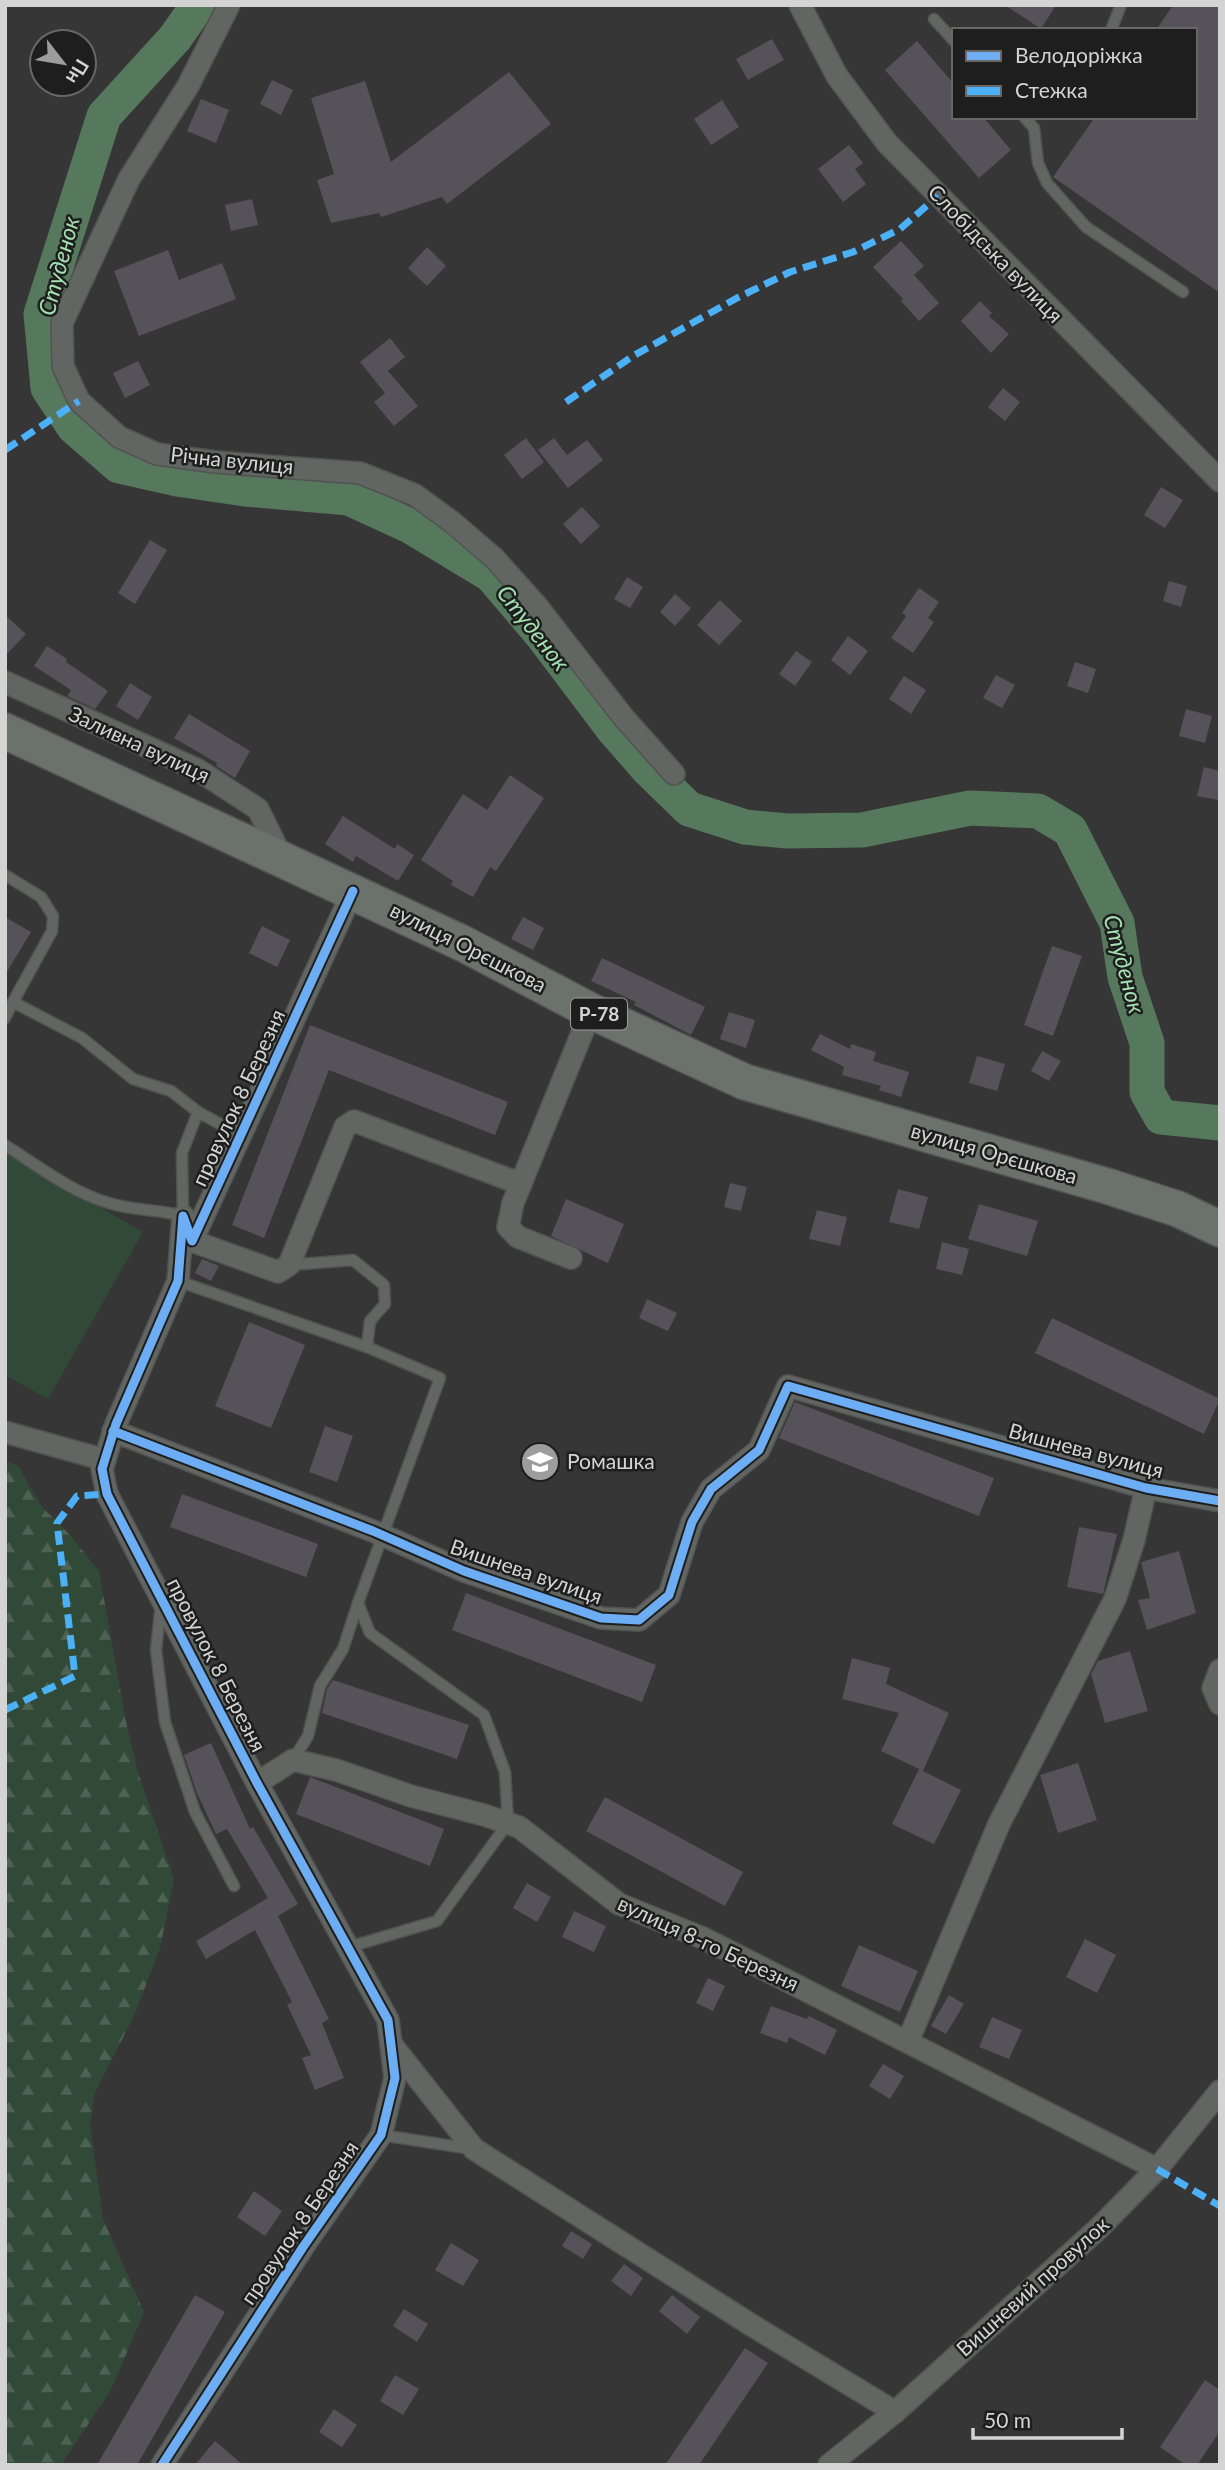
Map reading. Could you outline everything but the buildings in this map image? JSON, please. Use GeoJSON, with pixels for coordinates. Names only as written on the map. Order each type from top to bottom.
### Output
{"type":"FeatureCollection","features":[{"type":"Feature","properties":{"kind":"main road","name":"вулиця Орєшкова"},"geometry":{"type":"LineString","coordinates":[[5,731],[353,891],[462,943],[591,1011],[744,1082],[1107,1186],[1178,1209],[1220,1229]]}},
{"type":"Feature","properties":{"kind":"street","name":"Річна вулиця"},"geometry":{"type":"LineString","coordinates":[[229,5],[188,86],[129,179],[62,323],[63,366],[79,401],[119,437],[157,454],[215,462],[360,473],[415,495],[494,558],[537,606],[624,718],[674,774]]}},
{"type":"Feature","properties":{"kind":"street","name":"Слобідська вулиця"},"geometry":{"type":"LineString","coordinates":[[800,5],[837,76],[887,143],[1217,469]]}},
{"type":"Feature","properties":{"kind":"street","name":"Заливна вулиця"},"geometry":{"type":"LineString","coordinates":[[5,682],[198,770],[258,809],[282,858]]}},
{"type":"Feature","properties":{"kind":"street","name":"провулок 8 Березня"},"geometry":{"type":"LineString","coordinates":[[192,1241],[353,891]]}},
{"type":"Feature","properties":{"kind":"street"},"geometry":{"type":"LineString","coordinates":[[571,1258],[518,1237],[508,1227],[521,1184],[591,1011]]}},
{"type":"Feature","properties":{"kind":"street"},"geometry":{"type":"LineString","coordinates":[[183,1216],[192,1241],[278,1272],[289,1265],[345,1127],[354,1121],[521,1184]]}},
{"type":"Feature","properties":{"kind":"street","name":"провулок 8 Березня"},"geometry":{"type":"LineString","coordinates":[[162,2465],[303,2247],[381,2135],[395,2078],[388,2020],[257,1783],[107,1494],[102,1469],[113,1431],[178,1281],[183,1216]]}},
{"type":"Feature","properties":{"kind":"street","name":"Вишнева вулиця"},"geometry":{"type":"LineString","coordinates":[[113,1431],[382,1535],[464,1571],[601,1618],[639,1620],[669,1595],[692,1522],[712,1489],[759,1450],[788,1385],[1146,1488],[1220,1501]]}},
{"type":"Feature","properties":{"kind":"street"},"geometry":{"type":"LineString","coordinates":[[5,1432],[105,1460]]}},
{"type":"Feature","properties":{"kind":"street"},"geometry":{"type":"LineString","coordinates":[[908,2041],[999,1824],[1115,1599],[1134,1540],[1146,1488]]}},
{"type":"Feature","properties":{"kind":"street"},"geometry":{"type":"LineString","coordinates":[[1220,1670],[1213,1689],[1220,1704]]}},
{"type":"Feature","properties":{"kind":"street"},"geometry":{"type":"LineString","coordinates":[[257,1783],[293,1760]]}},
{"type":"Feature","properties":{"kind":"street","name":"вулиця 8-го Березня"},"geometry":{"type":"LineString","coordinates":[[293,1760],[336,1770],[411,1796],[519,1827],[619,1904],[702,1938],[1157,2169]]}},
{"type":"Feature","properties":{"kind":"street"},"geometry":{"type":"LineString","coordinates":[[391,2044],[474,2149],[753,2326],[895,2412]]}},
{"type":"Feature","properties":{"kind":"street","name":"Вишневий провулок"},"geometry":{"type":"LineString","coordinates":[[829,2465],[895,2412],[1099,2228],[1157,2169],[1220,2091]]}},
{"type":"Feature","properties":{"kind":"lane"},"geometry":{"type":"LineString","coordinates":[[1112,28],[1121,5]]}},
{"type":"Feature","properties":{"kind":"lane"},"geometry":{"type":"LineString","coordinates":[[934,19],[952,39]]}},
{"type":"Feature","properties":{"kind":"lane"},"geometry":{"type":"LineString","coordinates":[[1026,119],[1034,128],[1038,163],[1047,184],[1086,227],[1183,292]]}},
{"type":"Feature","properties":{"kind":"lane"},"geometry":{"type":"LineString","coordinates":[[1034,128],[1041,119]]}},
{"type":"Feature","properties":{"kind":"lane"},"geometry":{"type":"LineString","coordinates":[[5,875],[41,897],[53,916],[52,931],[5,1018]]}},
{"type":"Feature","properties":{"kind":"lane"},"geometry":{"type":"LineString","coordinates":[[13,1002],[82,1038],[134,1079],[171,1091],[198,1112],[242,1136]]}},
{"type":"Feature","properties":{"kind":"lane"},"geometry":{"type":"LineString","coordinates":[[5,1145],[79,1192],[109,1203],[183,1216],[182,1153],[198,1112]]}},
{"type":"Feature","properties":{"kind":"lane"},"geometry":{"type":"LineString","coordinates":[[289,1265],[353,1260],[384,1285],[385,1304],[370,1321],[367,1347]]}},
{"type":"Feature","properties":{"kind":"lane"},"geometry":{"type":"LineString","coordinates":[[178,1281],[367,1347],[440,1378],[343,1648],[320,1686],[308,1736],[293,1760]]}},
{"type":"Feature","properties":{"kind":"lane"},"geometry":{"type":"LineString","coordinates":[[162,1597],[156,1650],[164,1722],[195,1812],[234,1886]]}},
{"type":"Feature","properties":{"kind":"lane"},"geometry":{"type":"LineString","coordinates":[[349,1947],[437,1921],[508,1823],[505,1772],[484,1715],[370,1633],[358,1603]]}},
{"type":"Feature","properties":{"kind":"lane"},"geometry":{"type":"LineString","coordinates":[[381,2135],[474,2149]]}},
{"type":"Feature","properties":{"kind":"green space"},"geometry":{"type":"Polygon","coordinates":[[[5,1153],[143,1232],[48,1399],[5,1375],[5,1153]]]}},
{"type":"Feature","properties":{"kind":"green space"},"geometry":{"type":"Polygon","coordinates":[[[5,1461],[18,1466],[42,1507],[71,1536],[99,1571],[126,1722],[138,1772],[174,1879],[160,1948],[134,2016],[95,2092],[90,2125],[103,2219],[144,2312],[111,2390],[61,2465],[5,2465],[5,1461]]]}},
{"type":"Feature","properties":{"kind":"waterway","name":"Студенок"},"geometry":{"type":"LineString","coordinates":[[198,5],[175,38],[104,116],[41,314],[48,388],[74,427],[119,466],[177,479],[245,489],[349,498],[410,526],[491,575],[542,635],[613,729],[648,769],[689,809],[745,827],[787,831],[862,830],[970,808],[1038,811],[1070,830],[1117,923],[1125,977],[1147,1043],[1147,1092],[1161,1117],[1220,1123]]}},
{"type":"Feature","properties":{"kind":"marked path"},"geometry":{"type":"LineString","coordinates":[[566,402],[633,356],[737,298],[790,272],[853,252],[900,229],[938,196]]}},
{"type":"Feature","properties":{"kind":"marked path"},"geometry":{"type":"LineString","coordinates":[[5,450],[79,401]]}},
{"type":"Feature","properties":{"kind":"marked path"},"geometry":{"type":"LineString","coordinates":[[5,1710],[75,1676],[57,1523],[77,1496],[107,1494]]}},
{"type":"Feature","properties":{"kind":"marked path"},"geometry":{"type":"LineString","coordinates":[[1157,2169],[1220,2206]]}},
{"type":"Feature","properties":{"kind":"cycle path"},"geometry":{"type":"LineString","coordinates":[[162,2465],[303,2247],[381,2135],[395,2078],[388,2020],[257,1783],[107,1494],[102,1469],[116,1424],[178,1281],[183,1216],[192,1241],[353,891]]}},
{"type":"Feature","properties":{"kind":"cycle path"},"geometry":{"type":"LineString","coordinates":[[113,1431],[373,1531],[464,1571],[601,1618],[639,1620],[669,1595],[692,1522],[711,1489],[759,1450],[788,1386],[1146,1488],[1220,1501]]}},
{"type":"Feature","properties":{"kind":"place","name":"Ромашка"},"geometry":{"type":"Point","coordinates":[540,1462]}}]}
